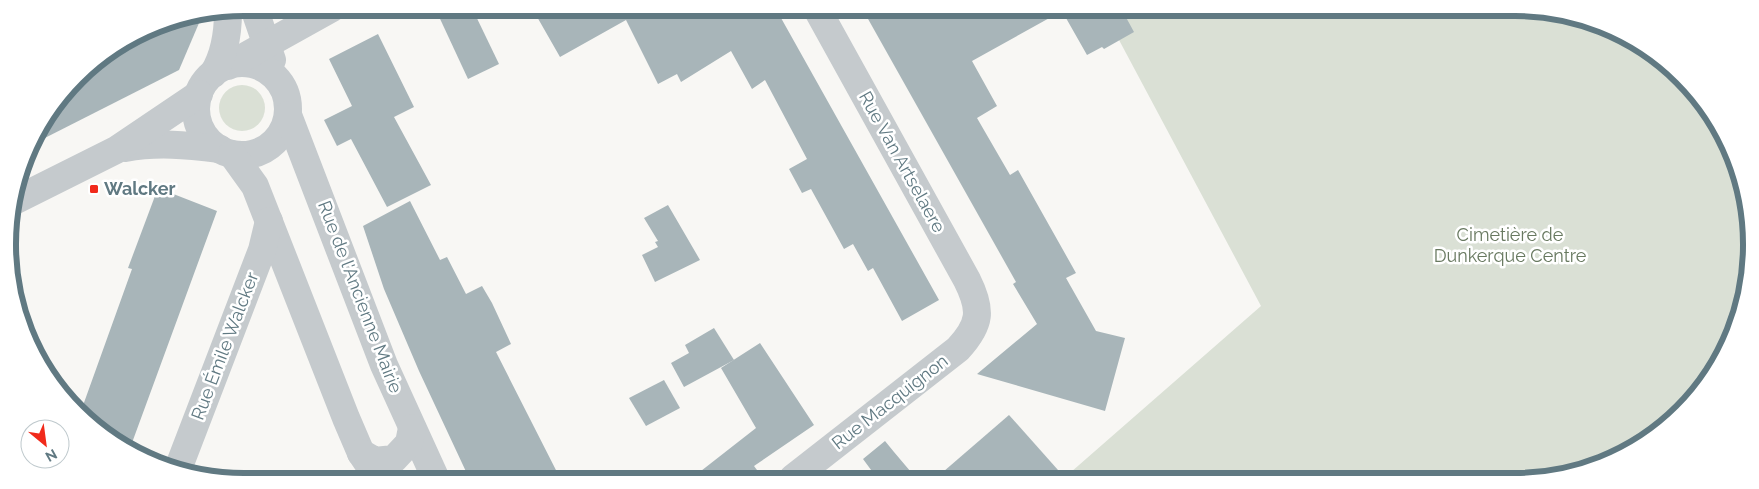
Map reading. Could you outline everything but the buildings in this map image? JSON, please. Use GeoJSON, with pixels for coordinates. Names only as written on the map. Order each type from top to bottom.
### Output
{"type":"FeatureCollection","features":[{"type":"Feature","properties":{"kind":"street"},"geometry":{"type":"LineString","coordinates":[[116,150],[151,144],[180,144],[226,151],[257,153],[273,143],[281,133],[288,115],[288,102],[257,16]]}},
{"type":"Feature","properties":{"kind":"street"},"geometry":{"type":"LineString","coordinates":[[22,197],[116,150],[212,79],[267,44],[318,16]]}},
{"type":"Feature","properties":{"kind":"street","name":"Rue Van Artselaere"},"geometry":{"type":"LineString","coordinates":[[820,16],[967,280],[976,301],[978,318]]}},
{"type":"Feature","properties":{"kind":"street"},"geometry":{"type":"LineString","coordinates":[[227,17],[225,45],[220,64],[197,113],[200,126],[210,142],[226,151],[255,186],[361,454],[374,473]]}},
{"type":"Feature","properties":{"kind":"street"},"geometry":{"type":"LineString","coordinates":[[212,79],[237,64],[256,66],[272,75],[281,85]]}},
{"type":"Feature","properties":{"kind":"street","name":"Rue de l'Ancienne Mairie"},"geometry":{"type":"LineString","coordinates":[[288,115],[384,366],[433,473]]}},
{"type":"Feature","properties":{"kind":"street","name":"Rue Émile Walcker"},"geometry":{"type":"LineString","coordinates":[[180,464],[262,250],[269,221]]}},
{"type":"Feature","properties":{"kind":"street","name":"Rue Macquignon"},"geometry":{"type":"LineString","coordinates":[[799,473],[958,350],[972,333],[978,318]]}},
{"type":"Feature","properties":{"kind":"street"},"geometry":{"type":"LineString","coordinates":[[361,454],[375,461],[394,459],[409,443],[412,428]]}},
{"type":"Feature","properties":{"kind":"green space","name":"Cimetière de Dunkerque Centre"},"geometry":{"type":"Polygon","coordinates":[[[1106,16],[1515,16],[1544,18],[1574,24],[1588,28],[1629,47],[1653,63],[1676,83],[1696,106],[1712,130],[1731,171],[1735,185],[1741,215],[1743,244],[1741,274],[1731,318],[1719,345],[1696,383],[1676,406],[1653,426],[1629,442],[1602,455],[1574,465],[1544,471],[1515,473],[1070,473],[1261,306],[1106,16]]]}},
{"type":"Feature","properties":{"kind":"green space"},"geometry":{"type":"Polygon","coordinates":[[[242,85],[255,89],[261,95],[265,108],[261,121],[255,127],[242,131],[229,127],[223,121],[219,108],[223,95],[229,89],[242,85]]]}},
{"type":"Feature","properties":{"kind":"place","name":"Walcker"},"geometry":{"type":"Point","coordinates":[94,189]}}]}
